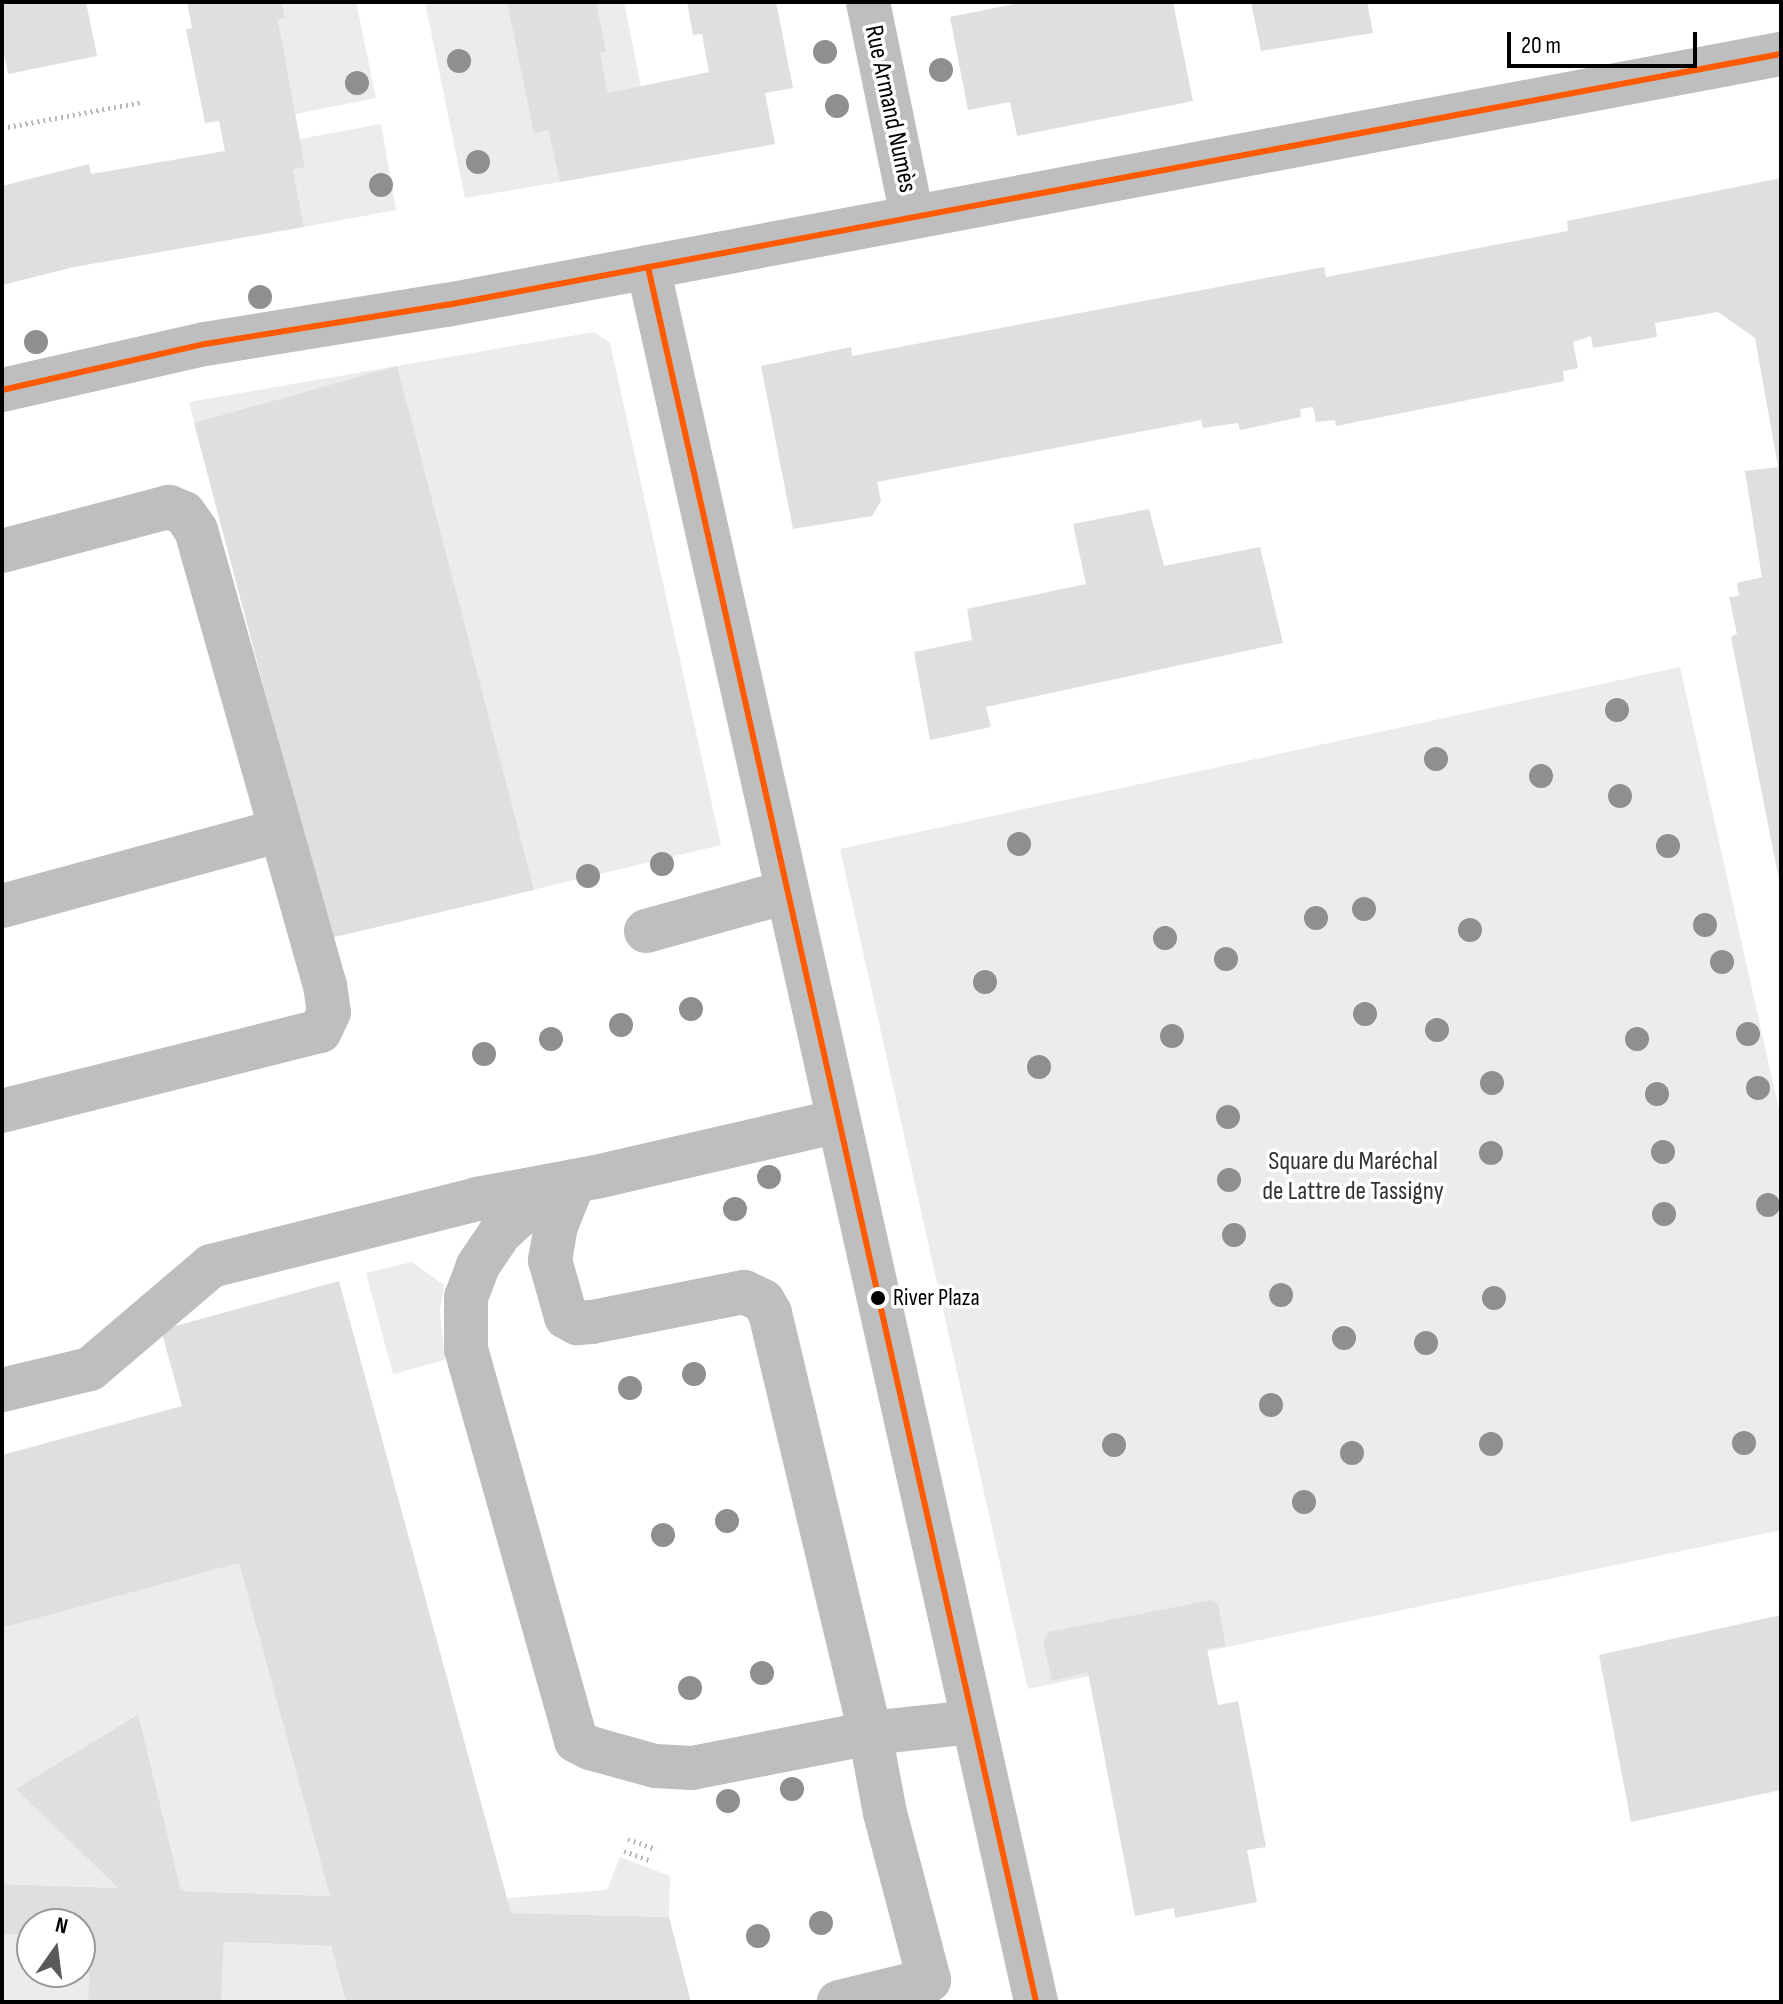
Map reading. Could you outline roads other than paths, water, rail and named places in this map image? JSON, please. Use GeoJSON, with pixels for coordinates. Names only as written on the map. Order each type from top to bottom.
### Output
{"type":"FeatureCollection","features":[{"type":"Feature","properties":{"kind":"street","name":"Rue Armand Numès"},"geometry":{"type":"LineString","coordinates":[[868,2],[912,216]]}},
{"type":"Feature","properties":{"kind":"street"},"geometry":{"type":"LineString","coordinates":[[3,381],[648,267],[1781,54]]}},
{"type":"Feature","properties":{"kind":"street"},"geometry":{"type":"LineString","coordinates":[[648,267],[1036,2002]]}},
{"type":"Feature","properties":{"kind":"street"},"geometry":{"type":"LineString","coordinates":[[2,551],[169,507],[184,513],[196,530],[325,985],[329,1012],[320,1031],[2,1111]]}},
{"type":"Feature","properties":{"kind":"street"},"geometry":{"type":"LineString","coordinates":[[2,906],[281,830]]}},
{"type":"Feature","properties":{"kind":"street"},"geometry":{"type":"LineString","coordinates":[[646,931],[787,892]]}},
{"type":"Feature","properties":{"kind":"street"},"geometry":{"type":"LineString","coordinates":[[2,1390],[90,1369],[211,1266],[339,1232],[839,1121]]}},
{"type":"Feature","properties":{"kind":"street"},"geometry":{"type":"LineString","coordinates":[[556,1184],[556,1226],[550,1260],[566,1317],[577,1323],[592,1322],[744,1292],[763,1301],[770,1313],[870,1733],[885,1813],[929,1980],[839,2002]]}},
{"type":"Feature","properties":{"kind":"street"},"geometry":{"type":"LineString","coordinates":[[556,1184],[500,1233],[478,1266],[466,1297],[466,1349],[576,1741],[590,1748],[655,1766],[692,1768],[870,1733],[973,1722]]}},
{"type":"Feature","properties":{"kind":"place","name":"River Plaza"},"geometry":{"type":"Point","coordinates":[878,1298]}},
{"type":"Feature","properties":{"kind":"park label","name":"Square du Maréchal de Lattre de Tassigny"},"geometry":{"type":"Point","coordinates":[1353,1177]}}]}
